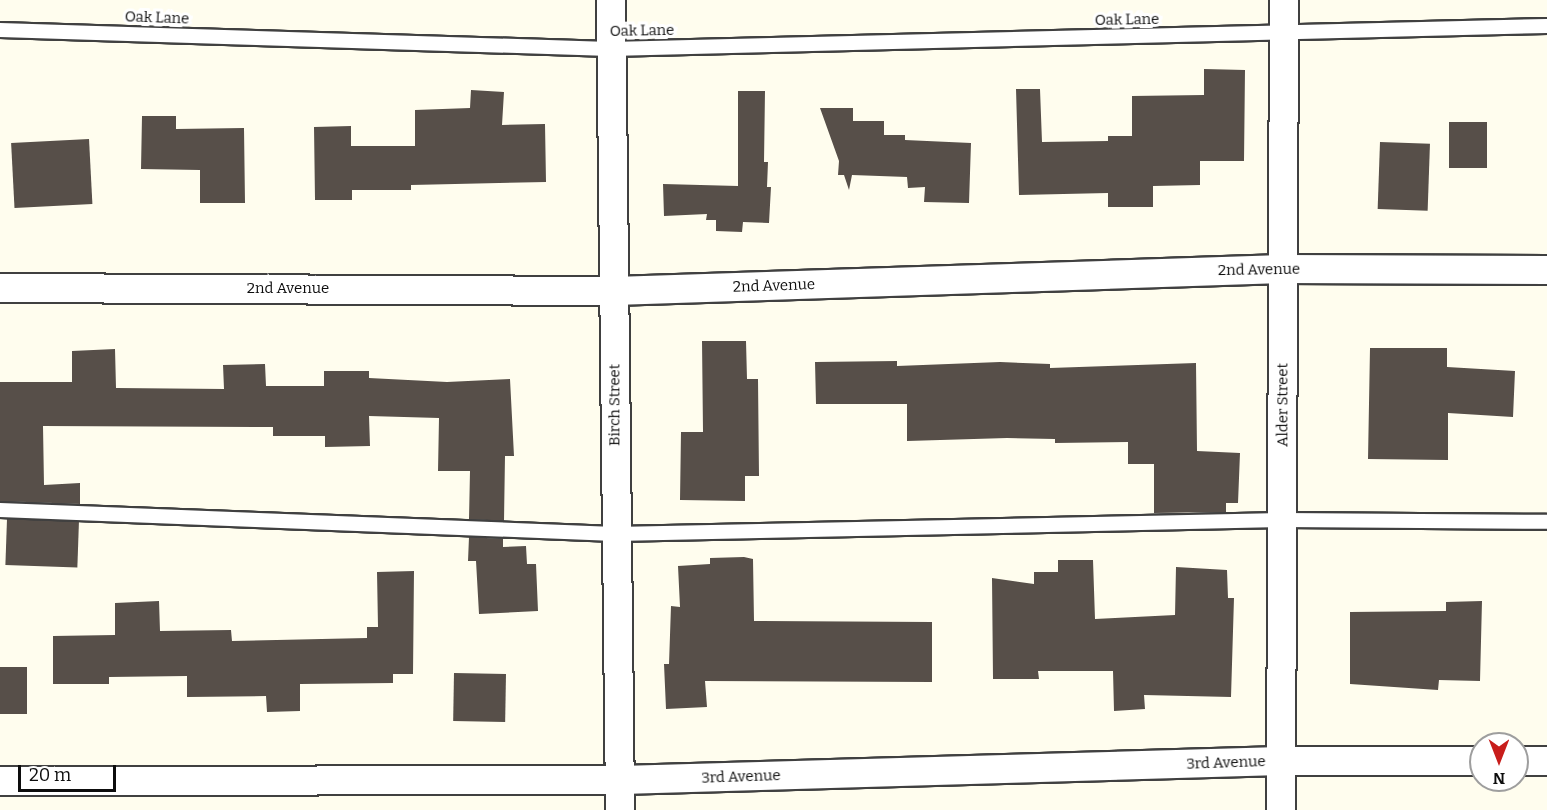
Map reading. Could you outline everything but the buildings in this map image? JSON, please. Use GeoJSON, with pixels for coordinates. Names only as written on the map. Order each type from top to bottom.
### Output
{"type":"FeatureCollection","features":[{"type":"Feature","properties":{"kind":"street","name":"Birch Street"},"geometry":{"type":"LineString","coordinates":[[610,0],[620,810]]}},
{"type":"Feature","properties":{"kind":"street","name":"Alder Street"},"geometry":{"type":"LineString","coordinates":[[1281,810],[1284,0]]}},
{"type":"Feature","properties":{"kind":"street","name":"2nd Avenue"},"geometry":{"type":"LineString","coordinates":[[0,288],[614,291],[1283,269],[1547,270]]}},
{"type":"Feature","properties":{"kind":"street","name":"3rd Avenue"},"geometry":{"type":"LineString","coordinates":[[0,781],[621,780],[1281,762],[1469,762]]}},
{"type":"Feature","properties":{"kind":"street"},"geometry":{"type":"LineString","coordinates":[[1529,762],[1547,762]]}},
{"type":"Feature","properties":{"kind":"lane","name":"Oak Lane"},"geometry":{"type":"LineString","coordinates":[[0,30],[610,49],[1547,26]]}},
{"type":"Feature","properties":{"kind":"lane"},"geometry":{"type":"LineString","coordinates":[[0,510],[615,534],[1282,520],[1547,522]]}}]}
